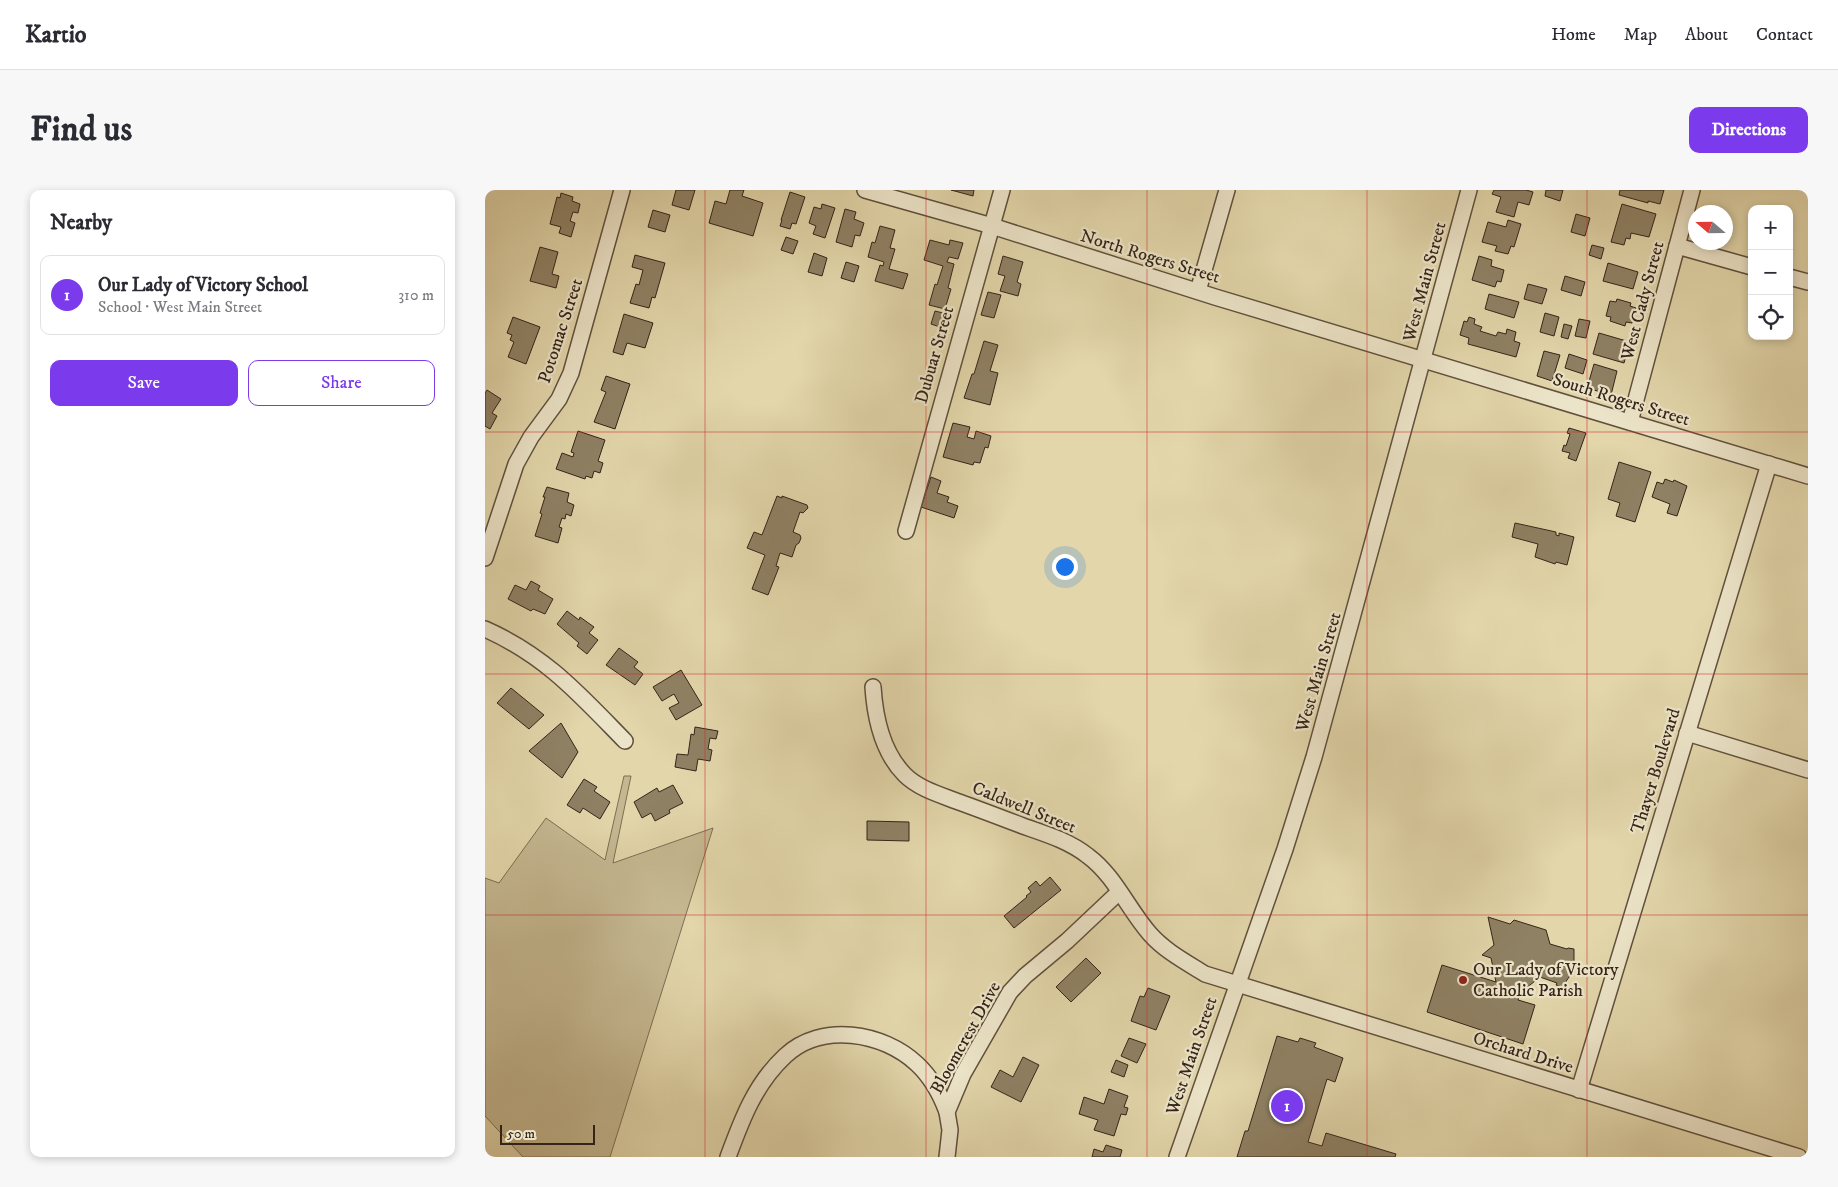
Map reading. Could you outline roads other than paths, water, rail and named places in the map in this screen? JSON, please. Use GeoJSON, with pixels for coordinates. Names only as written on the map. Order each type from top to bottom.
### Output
{"type":"FeatureCollection","features":[{"type":"Feature","properties":{"kind":"street","name":"Potomac Street"},"geometry":{"type":"LineString","coordinates":[[485,558],[516,464],[531,437],[559,399],[571,373],[621,190]]}},
{"type":"Feature","properties":{"kind":"street","name":"North Rogers Street"},"geometry":{"type":"LineString","coordinates":[[865,190],[992,226],[1198,292],[1424,361]]}},
{"type":"Feature","properties":{"kind":"street","name":"Dubuar Street"},"geometry":{"type":"LineString","coordinates":[[906,531],[1002,190]]}},
{"type":"Feature","properties":{"kind":"street"},"geometry":{"type":"LineString","coordinates":[[1198,292],[1227,190]]}},
{"type":"Feature","properties":{"kind":"street","name":"West Main Street"},"geometry":{"type":"LineString","coordinates":[[1177,1157],[1285,848],[1314,757],[1424,361],[1469,190]]}},
{"type":"Feature","properties":{"kind":"street","name":"West Cady Street"},"geometry":{"type":"LineString","coordinates":[[1629,422],[1692,190]]}},
{"type":"Feature","properties":{"kind":"street"},"geometry":{"type":"LineString","coordinates":[[1677,246],[1748,266]]}},
{"type":"Feature","properties":{"kind":"street"},"geometry":{"type":"LineString","coordinates":[[1793,278],[1808,282]]}},
{"type":"Feature","properties":{"kind":"street","name":"South Rogers Street"},"geometry":{"type":"LineString","coordinates":[[1424,361],[1808,476]]}},
{"type":"Feature","properties":{"kind":"street","name":"Thayer Boulevard"},"geometry":{"type":"LineString","coordinates":[[1579,1090],[1769,464]]}},
{"type":"Feature","properties":{"kind":"street"},"geometry":{"type":"LineString","coordinates":[[485,630],[520,647],[567,682],[625,741]]}},
{"type":"Feature","properties":{"kind":"street","name":"Caldwell Street"},"geometry":{"type":"LineString","coordinates":[[873,688],[875,707],[885,744],[894,761],[909,778],[938,794],[1065,842],[1088,856],[1101,867],[1142,924],[1161,945],[1205,974],[1237,984]]}},
{"type":"Feature","properties":{"kind":"street"},"geometry":{"type":"LineString","coordinates":[[1687,733],[1808,770]]}},
{"type":"Feature","properties":{"kind":"street","name":"Bloomcrest Drive"},"geometry":{"type":"LineString","coordinates":[[947,1157],[950,1130],[947,1112],[963,1074],[1010,992],[1025,976],[1067,941],[1119,892]]}},
{"type":"Feature","properties":{"kind":"street","name":"Orchard Drive"},"geometry":{"type":"LineString","coordinates":[[1237,984],[1799,1157]]}},
{"type":"Feature","properties":{"kind":"street"},"geometry":{"type":"LineString","coordinates":[[728,1157],[745,1111],[765,1077],[794,1048],[819,1037],[833,1034],[874,1040],[899,1050],[918,1064],[927,1075],[936,1087],[947,1112]]}},
{"type":"Feature","properties":{"kind":"place","name":"Our Lady of Victory Catholic Parish"},"geometry":{"type":"Point","coordinates":[1463,980]}},
{"type":"Feature","properties":{"kind":"place","name":"Our Lady of Victory School"},"geometry":{"type":"Point","coordinates":[1287,1106]}}]}
